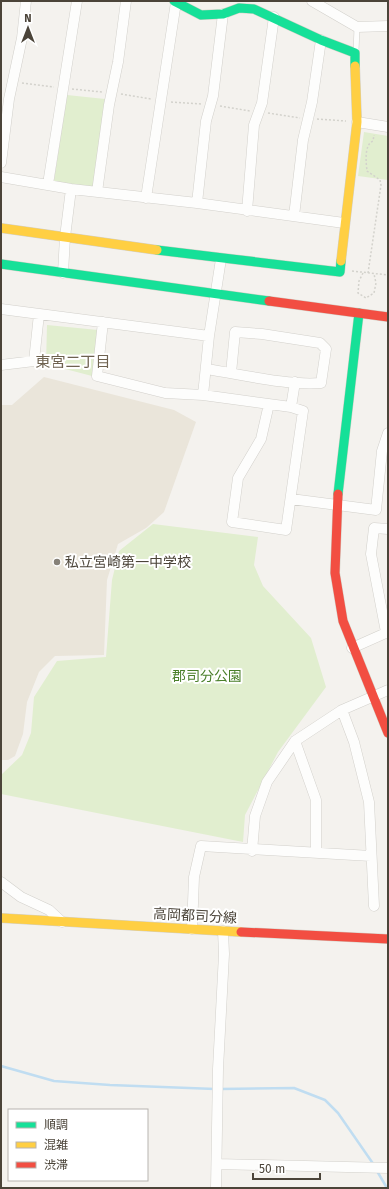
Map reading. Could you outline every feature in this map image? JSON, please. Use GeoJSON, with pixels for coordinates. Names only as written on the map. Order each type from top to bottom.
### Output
{"type":"FeatureCollection","features":[{"type":"Feature","properties":{"kind":"street"},"geometry":{"type":"LineString","coordinates":[[1,163],[26,1]]}},
{"type":"Feature","properties":{"kind":"street"},"geometry":{"type":"LineString","coordinates":[[48,184],[77,1]]}},
{"type":"Feature","properties":{"kind":"street"},"geometry":{"type":"LineString","coordinates":[[97,192],[109,105],[118,62],[126,1]]}},
{"type":"Feature","properties":{"kind":"street"},"geometry":{"type":"LineString","coordinates":[[312,1],[357,27],[388,26]]}},
{"type":"Feature","properties":{"kind":"street"},"geometry":{"type":"LineString","coordinates":[[1,228],[221,259],[340,272],[344,223],[357,122],[355,98],[356,53],[321,40],[254,9],[239,8],[223,14],[201,14],[175,2],[146,198]]}},
{"type":"Feature","properties":{"kind":"street"},"geometry":{"type":"LineString","coordinates":[[197,203],[206,121],[212,100],[223,14]]}},
{"type":"Feature","properties":{"kind":"street"},"geometry":{"type":"LineString","coordinates":[[247,211],[254,125],[262,103],[274,17]]}},
{"type":"Feature","properties":{"kind":"street"},"geometry":{"type":"LineString","coordinates":[[294,216],[307,119],[312,102],[321,40]]}},
{"type":"Feature","properties":{"kind":"street"},"geometry":{"type":"LineString","coordinates":[[357,122],[388,127]]}},
{"type":"Feature","properties":{"kind":"street"},"geometry":{"type":"LineString","coordinates":[[1,177],[72,189],[197,203],[344,223]]}},
{"type":"Feature","properties":{"kind":"street"},"geometry":{"type":"LineString","coordinates":[[63,273],[65,237],[72,189]]}},
{"type":"Feature","properties":{"kind":"street"},"geometry":{"type":"LineString","coordinates":[[203,395],[209,336],[221,259]]}},
{"type":"Feature","properties":{"kind":"street"},"geometry":{"type":"LineString","coordinates":[[1,264],[388,317]]}},
{"type":"Feature","properties":{"kind":"street"},"geometry":{"type":"LineString","coordinates":[[1,309],[209,336]]}},
{"type":"Feature","properties":{"kind":"street"},"geometry":{"type":"LineString","coordinates":[[359,313],[337,506],[335,573],[343,621],[352,648],[374,696],[388,734]]}},
{"type":"Feature","properties":{"kind":"street"},"geometry":{"type":"LineString","coordinates":[[1,364],[34,361],[39,314]]}},
{"type":"Feature","properties":{"kind":"street"},"geometry":{"type":"LineString","coordinates":[[103,322],[97,376],[165,393],[203,395],[291,406],[303,411],[286,530],[232,522],[238,478],[261,439],[269,404]]}},
{"type":"Feature","properties":{"kind":"street"},"geometry":{"type":"LineString","coordinates":[[206,369],[231,373],[295,382],[321,383],[326,349],[320,343],[262,334],[235,332],[231,373]]}},
{"type":"Feature","properties":{"kind":"street"},"geometry":{"type":"LineString","coordinates":[[291,406],[295,382]]}},
{"type":"Feature","properties":{"kind":"street"},"geometry":{"type":"LineString","coordinates":[[291,499],[376,510],[382,451],[388,433]]}},
{"type":"Feature","properties":{"kind":"street"},"geometry":{"type":"LineString","coordinates":[[352,648],[387,632],[371,554],[374,528],[388,529]]}},
{"type":"Feature","properties":{"kind":"street"},"geometry":{"type":"LineString","coordinates":[[252,850],[255,816],[267,782],[295,742],[342,710],[388,690]]}},
{"type":"Feature","properties":{"kind":"street"},"geometry":{"type":"LineString","coordinates":[[342,710],[354,742],[369,802],[374,906]]}},
{"type":"Feature","properties":{"kind":"street"},"geometry":{"type":"LineString","coordinates":[[295,742],[316,800],[316,852]]}},
{"type":"Feature","properties":{"kind":"street"},"geometry":{"type":"LineString","coordinates":[[192,929],[194,877],[201,846],[371,856]]}},
{"type":"Feature","properties":{"kind":"street"},"geometry":{"type":"LineString","coordinates":[[1,882],[21,897],[49,910],[62,922]]}},
{"type":"Feature","properties":{"kind":"street","name":"高岡都司分線"},"geometry":{"type":"LineString","coordinates":[[1,918],[388,939]]}},
{"type":"Feature","properties":{"kind":"street"},"geometry":{"type":"LineString","coordinates":[[216,1188],[218,1069],[224,954],[223,931]]}},
{"type":"Feature","properties":{"kind":"street"},"geometry":{"type":"LineString","coordinates":[[217,1164],[388,1168]]}},
{"type":"Feature","properties":{"kind":"lane"},"geometry":{"type":"LineString","coordinates":[[356,53],[357,27]]}},
{"type":"Feature","properties":{"kind":"path"},"geometry":{"type":"LineString","coordinates":[[307,119],[357,122]]}},
{"type":"Feature","properties":{"kind":"path"},"geometry":{"type":"LineString","coordinates":[[368,273],[381,185],[380,180],[368,171],[366,163],[368,147],[374,138]]}},
{"type":"Feature","properties":{"kind":"path"},"geometry":{"type":"LineString","coordinates":[[340,270],[388,275]]}},
{"type":"Feature","properties":{"kind":"path"},"geometry":{"type":"LineString","coordinates":[[363,272],[358,281],[358,293],[366,298],[374,294],[376,283],[374,274]]}},
{"type":"Feature","properties":{"kind":"shaded area","name":"私立宮崎第一中学校"},"geometry":{"type":"Polygon","coordinates":[[[44,377],[174,410],[196,422],[164,512],[146,528],[118,544],[107,580],[104,655],[55,656],[39,672],[27,702],[23,734],[15,756],[8,760],[1,760],[1,405],[12,405],[44,377]]]}},
{"type":"Feature","properties":{"kind":"green space"},"geometry":{"type":"Polygon","coordinates":[[[67,95],[105,99],[94,187],[56,184],[54,180],[67,95]]]}},
{"type":"Feature","properties":{"kind":"green space"},"geometry":{"type":"Polygon","coordinates":[[[364,132],[388,136],[388,180],[358,176],[364,132]]]}},
{"type":"Feature","properties":{"kind":"green space"},"geometry":{"type":"Polygon","coordinates":[[[47,325],[98,330],[92,376],[46,364],[47,325]]]}},
{"type":"Feature","properties":{"kind":"green space","name":"郡司分公園"},"geometry":{"type":"Polygon","coordinates":[[[153,524],[258,537],[254,565],[263,586],[311,638],[326,687],[278,752],[245,815],[243,842],[1,794],[1,775],[22,755],[31,733],[34,697],[57,661],[106,657],[112,580],[119,551],[153,524]]]}},
{"type":"Feature","properties":{"kind":"waterway"},"geometry":{"type":"LineString","coordinates":[[1,1066],[54,1081],[110,1085],[215,1089]]}},
{"type":"Feature","properties":{"kind":"waterway"},"geometry":{"type":"LineString","coordinates":[[220,1089],[294,1088],[325,1100],[338,1113],[374,1165]]}},
{"type":"Feature","properties":{"kind":"waterway"},"geometry":{"type":"LineString","coordinates":[[377,1171],[387,1188]]}},
{"type":"Feature","properties":{"kind":"traffic: fast"},"geometry":{"type":"LineString","coordinates":[[174,1],[201,15],[223,14],[239,8],[254,9],[321,40],[355,53],[355,66]]}},
{"type":"Feature","properties":{"kind":"traffic: fast"},"geometry":{"type":"LineString","coordinates":[[157,250],[340,272],[341,261]]}},
{"type":"Feature","properties":{"kind":"traffic: fast"},"geometry":{"type":"LineString","coordinates":[[1,264],[269,301]]}},
{"type":"Feature","properties":{"kind":"traffic: fast"},"geometry":{"type":"LineString","coordinates":[[338,494],[359,313]]}},
{"type":"Feature","properties":{"kind":"traffic: slow"},"geometry":{"type":"LineString","coordinates":[[341,261],[357,122],[355,66]]}},
{"type":"Feature","properties":{"kind":"traffic: slow"},"geometry":{"type":"LineString","coordinates":[[1,228],[157,250]]}},
{"type":"Feature","properties":{"kind":"traffic: slow"},"geometry":{"type":"LineString","coordinates":[[1,918],[241,932]]}},
{"type":"Feature","properties":{"kind":"traffic: jam"},"geometry":{"type":"LineString","coordinates":[[269,301],[388,317]]}},
{"type":"Feature","properties":{"kind":"traffic: jam"},"geometry":{"type":"LineString","coordinates":[[338,494],[335,573],[343,621],[388,733]]}},
{"type":"Feature","properties":{"kind":"traffic: jam"},"geometry":{"type":"LineString","coordinates":[[241,932],[388,939]]}},
{"type":"Feature","properties":{"kind":"place","name":"私立宮崎第一中学校"},"geometry":{"type":"Point","coordinates":[57,562]}},
{"type":"Feature","properties":{"kind":"district","name":"東宮二丁目"},"geometry":{"type":"Point","coordinates":[73,362]}}]}
